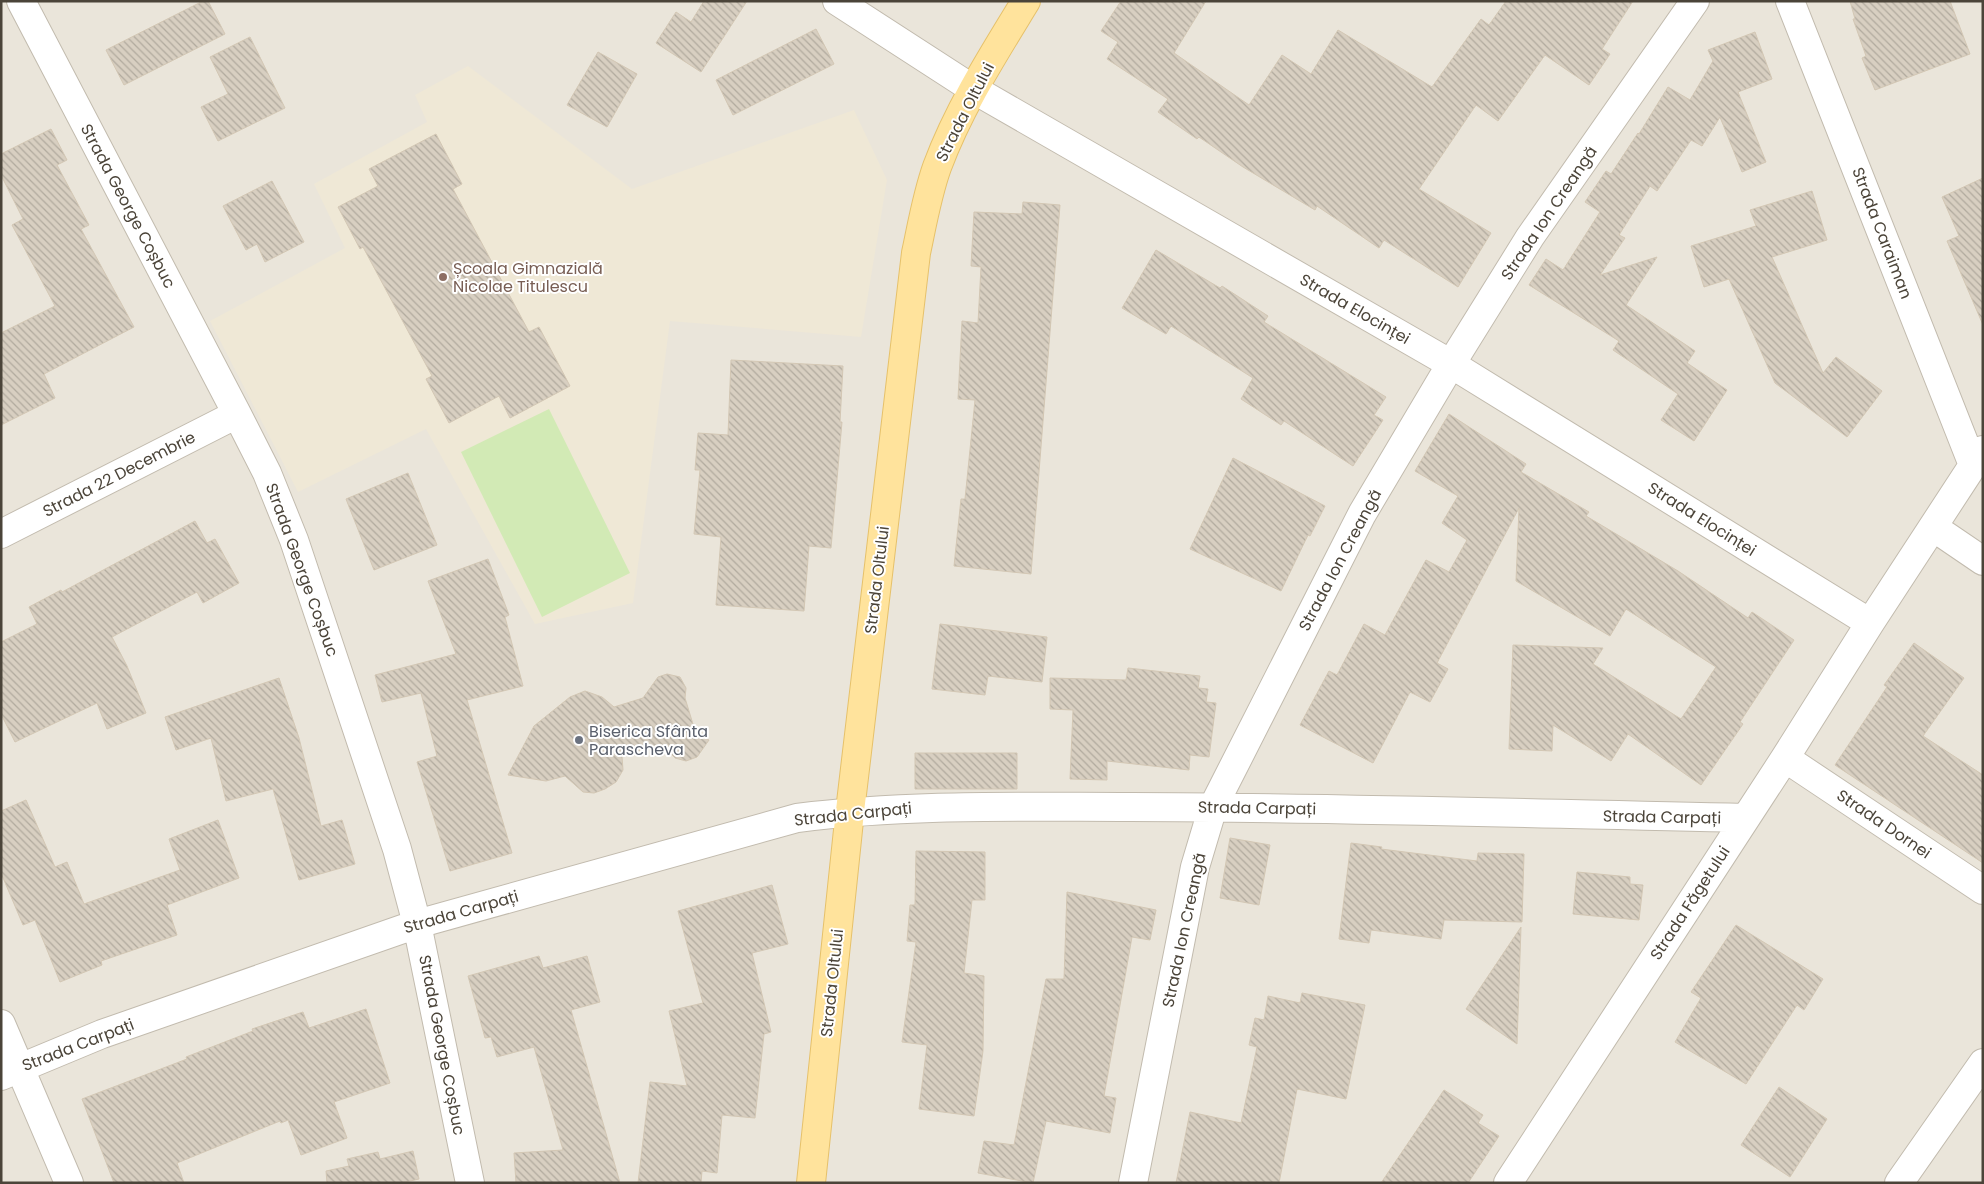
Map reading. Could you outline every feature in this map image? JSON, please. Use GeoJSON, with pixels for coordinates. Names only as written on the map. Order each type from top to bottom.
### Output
{"type":"FeatureCollection","features":[{"type":"Feature","properties":{"kind":"main road","name":"Strada Oltului"},"geometry":{"type":"LineString","coordinates":[[811,1183],[850,811],[916,253],[936,169],[952,131],[973,89],[1026,1]]}},
{"type":"Feature","properties":{"kind":"street","name":"Strada George Coșbuc"},"geometry":{"type":"LineString","coordinates":[[21,1],[267,473],[294,540],[397,849],[418,924],[470,1183]]}},
{"type":"Feature","properties":{"kind":"street","name":"Strada Elocinței"},"geometry":{"type":"LineString","coordinates":[[837,1],[973,89],[1451,364],[1870,622]]}},
{"type":"Feature","properties":{"kind":"street","name":"Strada Ion Creangă"},"geometry":{"type":"LineString","coordinates":[[1133,1183],[1195,867],[1213,807],[1362,514],[1451,364],[1530,237],[1695,1]]}},
{"type":"Feature","properties":{"kind":"street","name":"Strada Caraiman"},"geometry":{"type":"LineString","coordinates":[[1790,1],[1978,457]]}},
{"type":"Feature","properties":{"kind":"street","name":"Strada 22 Decembrie"},"geometry":{"type":"LineString","coordinates":[[1,534],[237,414]]}},
{"type":"Feature","properties":{"kind":"street","name":"Strada Făgetului"},"geometry":{"type":"LineString","coordinates":[[1508,1183],[1785,758],[1870,622],[1978,457]]}},
{"type":"Feature","properties":{"kind":"street"},"geometry":{"type":"LineString","coordinates":[[1933,528],[1983,561]]}},
{"type":"Feature","properties":{"kind":"street","name":"Strada Dornei"},"geometry":{"type":"LineString","coordinates":[[1785,758],[1983,890]]}},
{"type":"Feature","properties":{"kind":"street","name":"Strada Carpați"},"geometry":{"type":"LineString","coordinates":[[11,1071],[102,1034],[418,924],[797,818],[850,811],[928,807],[1213,807],[1745,818]]}},
{"type":"Feature","properties":{"kind":"street"},"geometry":{"type":"LineString","coordinates":[[1,1024],[11,1071],[69,1183]]}},
{"type":"Feature","properties":{"kind":"street"},"geometry":{"type":"LineString","coordinates":[[1899,1183],[1983,1063]]}},
{"type":"Feature","properties":{"kind":"shaded area"},"geometry":{"type":"Polygon","coordinates":[[[1,1],[1983,1],[1983,1183],[1,1183],[1,1]]]}},
{"type":"Feature","properties":{"kind":"shaded area"},"geometry":{"type":"Polygon","coordinates":[[[468,66],[632,189],[854,110],[887,180],[861,337],[670,321],[633,603],[535,624],[426,429],[298,492],[210,321],[345,248],[314,184],[427,122],[415,95],[468,66]]]}},
{"type":"Feature","properties":{"kind":"green space"},"geometry":{"type":"Polygon","coordinates":[[[549,409],[630,573],[542,617],[461,452],[549,409]]]}},
{"type":"Feature","properties":{"kind":"building"},"geometry":{"type":"Polygon","coordinates":[[[203,1],[208,1],[225,34],[124,85],[106,50],[203,1]]]}},
{"type":"Feature","properties":{"kind":"building"},"geometry":{"type":"Polygon","coordinates":[[[704,1],[747,1],[701,72],[656,43],[676,12],[691,22],[704,1]]]}},
{"type":"Feature","properties":{"kind":"building"},"geometry":{"type":"Polygon","coordinates":[[[1121,1],[1206,1],[1174,53],[1249,105],[1282,55],[1311,74],[1338,30],[1432,87],[1481,19],[1489,25],[1506,1],[1633,1],[1602,49],[1610,54],[1589,85],[1545,55],[1498,121],[1476,105],[1419,189],[1491,233],[1458,287],[1384,240],[1379,248],[1317,206],[1315,210],[1243,167],[1199,137],[1197,139],[1158,112],[1168,99],[1107,59],[1118,42],[1101,31],[1121,1]]]}},
{"type":"Feature","properties":{"kind":"building"},"geometry":{"type":"Polygon","coordinates":[[[1850,1],[1950,1],[1970,54],[1875,90],[1862,58],[1866,56],[1853,19],[1855,19],[1850,1]]]}},
{"type":"Feature","properties":{"kind":"building"},"geometry":{"type":"Polygon","coordinates":[[[816,29],[834,64],[733,115],[716,80],[816,29]]]}},
{"type":"Feature","properties":{"kind":"building"},"geometry":{"type":"Polygon","coordinates":[[[1755,32],[1772,79],[1738,92],[1766,162],[1742,172],[1720,117],[1702,146],[1691,140],[1657,191],[1650,186],[1619,235],[1625,238],[1600,275],[1657,257],[1626,305],[1695,351],[1687,363],[1727,390],[1694,441],[1661,420],[1678,394],[1613,350],[1619,341],[1529,285],[1546,259],[1563,270],[1600,212],[1585,202],[1606,171],[1611,174],[1668,87],[1690,100],[1713,61],[1708,50],[1755,32]]]}},
{"type":"Feature","properties":{"kind":"building"},"geometry":{"type":"Polygon","coordinates":[[[250,37],[285,108],[218,141],[201,107],[228,94],[210,57],[250,37]]]}},
{"type":"Feature","properties":{"kind":"building"},"geometry":{"type":"Polygon","coordinates":[[[598,52],[637,74],[607,127],[567,105],[598,52]]]}},
{"type":"Feature","properties":{"kind":"building"},"geometry":{"type":"Polygon","coordinates":[[[51,129],[67,160],[57,165],[89,225],[81,229],[134,327],[44,374],[55,398],[1,425],[1,333],[55,306],[12,225],[23,219],[1,175],[1,154],[51,129]]]}},
{"type":"Feature","properties":{"kind":"building","name":"Școala Gimnazială Nicolae Titulescu"},"geometry":{"type":"Polygon","coordinates":[[[436,134],[462,184],[453,189],[529,332],[539,327],[570,386],[510,418],[499,396],[449,423],[426,379],[432,376],[363,247],[360,249],[338,207],[378,186],[369,169],[436,134]]]}},
{"type":"Feature","properties":{"kind":"building"},"geometry":{"type":"Polygon","coordinates":[[[1983,178],[1983,325],[1947,241],[1959,236],[1942,197],[1983,178]]]}},
{"type":"Feature","properties":{"kind":"building"},"geometry":{"type":"Polygon","coordinates":[[[272,181],[304,242],[265,262],[257,244],[246,250],[223,206],[272,181]]]}},
{"type":"Feature","properties":{"kind":"building"},"geometry":{"type":"Polygon","coordinates":[[[1812,191],[1827,240],[1772,257],[1823,373],[1836,357],[1882,391],[1847,437],[1775,383],[1729,279],[1704,287],[1691,246],[1756,226],[1750,210],[1812,191]]]}},
{"type":"Feature","properties":{"kind":"building"},"geometry":{"type":"Polygon","coordinates":[[[1023,202],[1060,205],[1031,574],[954,566],[961,499],[965,499],[975,400],[958,399],[962,321],[978,323],[981,267],[971,266],[974,212],[1022,214],[1023,202]]]}},
{"type":"Feature","properties":{"kind":"building"},"geometry":{"type":"Polygon","coordinates":[[[1156,250],[1220,288],[1222,286],[1268,316],[1264,322],[1386,397],[1374,415],[1383,420],[1353,466],[1284,421],[1281,425],[1241,399],[1253,378],[1171,326],[1166,334],[1122,308],[1156,250]]]}},
{"type":"Feature","properties":{"kind":"building"},"geometry":{"type":"Polygon","coordinates":[[[731,360],[843,366],[840,422],[842,422],[831,548],[809,546],[804,611],[716,605],[721,537],[694,534],[700,470],[695,470],[698,433],[728,435],[731,360]]]}},
{"type":"Feature","properties":{"kind":"building"},"geometry":{"type":"Polygon","coordinates":[[[1449,414],[1526,464],[1521,472],[1589,512],[1586,516],[1678,571],[1748,618],[1752,612],[1794,640],[1740,722],[1743,724],[1701,785],[1628,734],[1611,761],[1553,725],[1552,751],[1509,749],[1513,645],[1603,648],[1593,664],[1681,719],[1716,667],[1626,609],[1610,636],[1516,581],[1519,508],[1437,663],[1448,669],[1430,702],[1410,692],[1373,763],[1300,725],[1329,671],[1337,675],[1364,624],[1385,635],[1426,560],[1449,572],[1467,540],[1442,523],[1458,496],[1415,471],[1449,414]]]}},
{"type":"Feature","properties":{"kind":"building"},"geometry":{"type":"Polygon","coordinates":[[[1233,458],[1325,506],[1310,536],[1308,535],[1281,591],[1190,549],[1233,458]]]}},
{"type":"Feature","properties":{"kind":"building"},"geometry":{"type":"Polygon","coordinates":[[[408,473],[437,545],[374,570],[346,499],[408,473]]]}},
{"type":"Feature","properties":{"kind":"building"},"geometry":{"type":"Polygon","coordinates":[[[195,521],[207,543],[215,539],[239,583],[203,603],[197,592],[112,637],[127,666],[146,713],[107,729],[97,703],[15,742],[1,714],[1,642],[37,624],[29,607],[61,590],[62,592],[195,521]]]}},
{"type":"Feature","properties":{"kind":"building"},"geometry":{"type":"Polygon","coordinates":[[[488,559],[509,615],[505,617],[523,686],[467,700],[512,853],[450,871],[417,762],[437,756],[421,693],[382,702],[375,675],[456,654],[428,581],[488,559]]]}},
{"type":"Feature","properties":{"kind":"building"},"geometry":{"type":"Polygon","coordinates":[[[940,624],[1047,637],[1042,682],[988,676],[985,695],[932,689],[940,624]]]}},
{"type":"Feature","properties":{"kind":"building"},"geometry":{"type":"Polygon","coordinates":[[[1914,643],[1964,678],[1923,736],[1983,775],[1983,863],[1835,765],[1887,687],[1884,685],[1914,643]]]}},
{"type":"Feature","properties":{"kind":"building"},"geometry":{"type":"Polygon","coordinates":[[[1128,668],[1200,676],[1198,688],[1208,689],[1206,702],[1216,703],[1209,757],[1190,755],[1189,770],[1107,761],[1107,780],[1070,779],[1073,710],[1050,709],[1050,678],[1126,680],[1128,668]]]}},
{"type":"Feature","properties":{"kind":"building"},"geometry":{"type":"Polygon","coordinates":[[[667,674],[680,677],[686,688],[685,698],[696,734],[709,740],[697,757],[686,761],[675,758],[661,744],[622,756],[623,770],[616,782],[594,793],[583,792],[565,776],[546,781],[508,775],[534,726],[570,697],[585,691],[602,697],[614,707],[643,698],[658,677],[667,674]]]}},
{"type":"Feature","properties":{"kind":"building"},"geometry":{"type":"Polygon","coordinates":[[[279,678],[299,738],[321,826],[342,820],[355,864],[299,880],[273,789],[226,801],[211,738],[176,750],[165,717],[279,678]]]}},
{"type":"Feature","properties":{"kind":"building"},"geometry":{"type":"Polygon","coordinates":[[[915,753],[1017,753],[1017,789],[915,789],[915,753]]]}},
{"type":"Feature","properties":{"kind":"building"},"geometry":{"type":"Polygon","coordinates":[[[26,800],[55,867],[67,862],[84,904],[180,870],[169,839],[218,820],[239,878],[167,905],[177,935],[101,961],[102,965],[60,982],[35,920],[23,925],[1,873],[1,811],[26,800]]]}},
{"type":"Feature","properties":{"kind":"building"},"geometry":{"type":"Polygon","coordinates":[[[1230,838],[1270,845],[1259,905],[1220,898],[1230,838]]]}},
{"type":"Feature","properties":{"kind":"building"},"geometry":{"type":"Polygon","coordinates":[[[1351,843],[1382,847],[1381,849],[1477,861],[1478,853],[1524,854],[1522,922],[1444,920],[1441,939],[1371,930],[1369,943],[1339,939],[1351,843]]]}},
{"type":"Feature","properties":{"kind":"building"},"geometry":{"type":"Polygon","coordinates":[[[916,851],[985,852],[985,900],[972,900],[964,973],[984,976],[983,1051],[974,1116],[919,1109],[927,1045],[902,1042],[916,942],[907,941],[910,905],[915,905],[916,851]]]}},
{"type":"Feature","properties":{"kind":"building"},"geometry":{"type":"Polygon","coordinates":[[[1577,872],[1630,877],[1630,884],[1643,885],[1639,920],[1573,914],[1577,872]]]}},
{"type":"Feature","properties":{"kind":"building"},"geometry":{"type":"Polygon","coordinates":[[[772,885],[788,944],[752,953],[771,1032],[764,1034],[755,1118],[722,1115],[717,1173],[702,1171],[701,1183],[638,1183],[650,1082],[687,1086],[669,1011],[703,1003],[678,911],[772,885]]]}},
{"type":"Feature","properties":{"kind":"building"},"geometry":{"type":"Polygon","coordinates":[[[1067,892],[1156,910],[1150,940],[1132,937],[1104,1096],[1116,1098],[1110,1133],[1046,1121],[1033,1183],[978,1173],[984,1141],[1014,1145],[1046,979],[1064,979],[1067,892]]]}},
{"type":"Feature","properties":{"kind":"building"},"geometry":{"type":"Polygon","coordinates":[[[1736,925],[1823,979],[1804,1010],[1797,1005],[1746,1084],[1675,1042],[1701,998],[1691,992],[1736,925]]]}},
{"type":"Feature","properties":{"kind":"building"},"geometry":{"type":"Polygon","coordinates":[[[1521,927],[1517,1044],[1466,1009],[1521,927]]]}},
{"type":"Feature","properties":{"kind":"building"},"geometry":{"type":"Polygon","coordinates":[[[539,956],[543,968],[587,956],[600,1002],[571,1010],[620,1183],[516,1183],[514,1153],[563,1150],[534,1047],[497,1057],[491,1037],[485,1038],[468,976],[539,956]]]}},
{"type":"Feature","properties":{"kind":"building"},"geometry":{"type":"Polygon","coordinates":[[[1302,993],[1365,1005],[1346,1099],[1297,1089],[1279,1183],[1176,1183],[1190,1112],[1241,1123],[1257,1047],[1249,1045],[1255,1018],[1264,1020],[1268,996],[1300,1003],[1302,993]]]}},
{"type":"Feature","properties":{"kind":"building"},"geometry":{"type":"Polygon","coordinates":[[[366,1009],[390,1083],[334,1102],[347,1138],[301,1155],[288,1120],[281,1123],[280,1121],[177,1163],[184,1183],[114,1183],[82,1099],[187,1059],[186,1057],[253,1031],[252,1029],[303,1012],[309,1028],[366,1009]]]}},
{"type":"Feature","properties":{"kind":"building"},"geometry":{"type":"Polygon","coordinates":[[[1779,1087],[1827,1119],[1790,1177],[1741,1145],[1779,1087]]]}},
{"type":"Feature","properties":{"kind":"building"},"geometry":{"type":"Polygon","coordinates":[[[1444,1090],[1483,1115],[1478,1123],[1499,1136],[1468,1183],[1381,1183],[1444,1090]]]}},
{"type":"Feature","properties":{"kind":"building"},"geometry":{"type":"Polygon","coordinates":[[[413,1151],[419,1179],[401,1183],[327,1183],[326,1171],[349,1166],[347,1159],[378,1152],[380,1159],[413,1151]]]}},
{"type":"Feature","properties":{"kind":"place","name":"Școala Gimnazială Nicolae Titulescu"},"geometry":{"type":"Point","coordinates":[443,277]}},
{"type":"Feature","properties":{"kind":"place","name":"Biserica Sfânta Parascheva"},"geometry":{"type":"Point","coordinates":[579,740]}}]}
